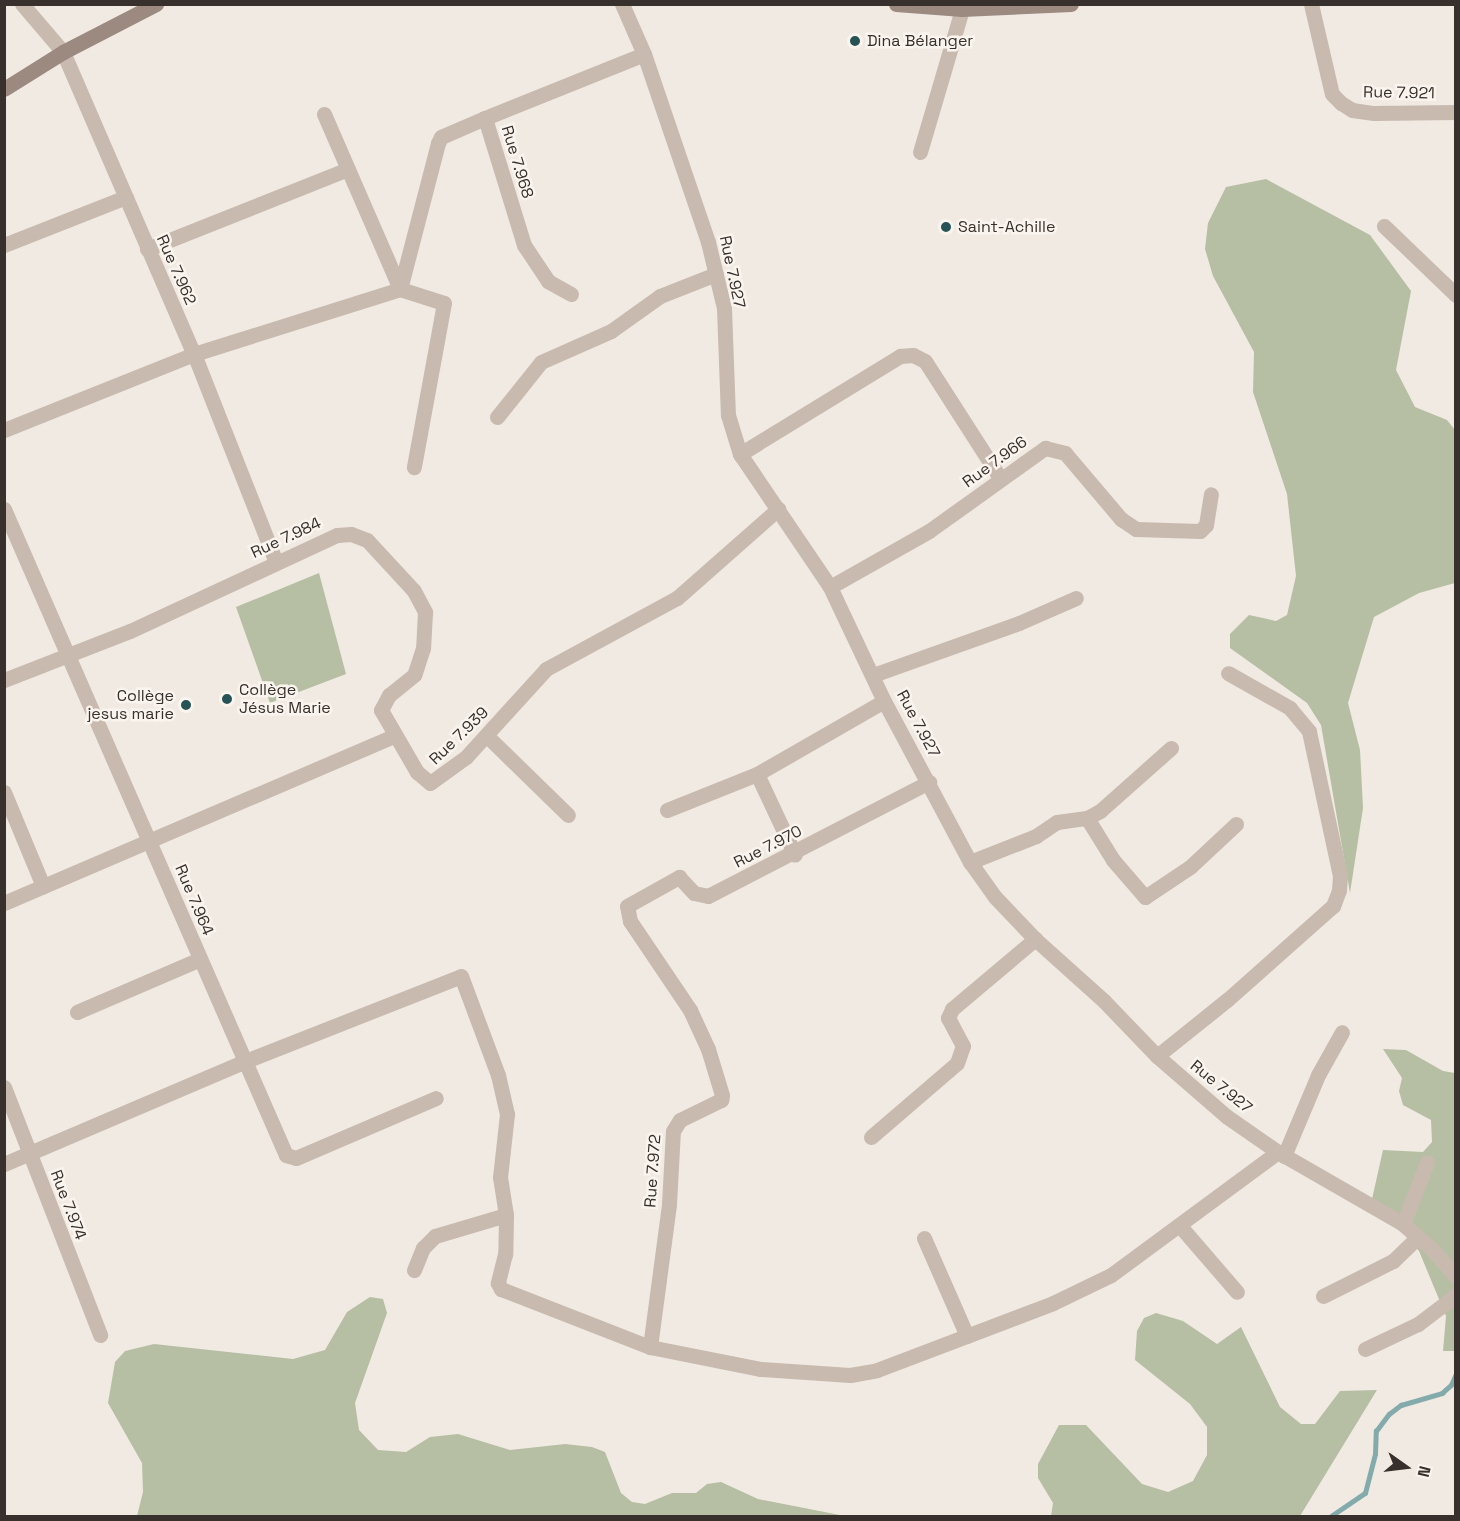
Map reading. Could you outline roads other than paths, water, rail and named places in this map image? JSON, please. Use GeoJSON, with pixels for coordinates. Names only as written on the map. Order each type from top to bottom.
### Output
{"type":"FeatureCollection","features":[{"type":"Feature","properties":{"kind":"street","name":"Rue 7.962"},"geometry":{"type":"LineString","coordinates":[[22,4],[63,52],[194,354],[276,562]]}},
{"type":"Feature","properties":{"kind":"street"},"geometry":{"type":"LineString","coordinates":[[4,88],[63,52],[156,4]]}},
{"type":"Feature","properties":{"kind":"street","name":"Rue 7.927"},"geometry":{"type":"LineString","coordinates":[[622,4],[644,54],[716,274],[724,308],[728,415],[740,454],[830,587],[885,701],[970,862],[995,897],[1035,939],[1104,1001],[1157,1056],[1226,1116],[1281,1154],[1403,1224],[1455,1277]]}},
{"type":"Feature","properties":{"kind":"street"},"geometry":{"type":"LineString","coordinates":[[896,4],[962,9],[1062,5]]}},
{"type":"Feature","properties":{"kind":"street","name":"Rue 7.921"},"geometry":{"type":"LineString","coordinates":[[1311,4],[1332,94],[1341,103],[1352,110],[1374,113],[1455,112]]}},
{"type":"Feature","properties":{"kind":"street"},"geometry":{"type":"LineString","coordinates":[[920,152],[962,9]]}},
{"type":"Feature","properties":{"kind":"street","name":"Rue 7.968"},"geometry":{"type":"LineString","coordinates":[[571,294],[548,281],[524,245],[485,118],[644,54]]}},
{"type":"Feature","properties":{"kind":"street"},"geometry":{"type":"LineString","coordinates":[[324,114],[400,288]]}},
{"type":"Feature","properties":{"kind":"street"},"geometry":{"type":"LineString","coordinates":[[400,288],[441,136],[485,118]]}},
{"type":"Feature","properties":{"kind":"street"},"geometry":{"type":"LineString","coordinates":[[147,249],[348,169]]}},
{"type":"Feature","properties":{"kind":"street"},"geometry":{"type":"LineString","coordinates":[[4,245],[126,197]]}},
{"type":"Feature","properties":{"kind":"street"},"geometry":{"type":"LineString","coordinates":[[1384,226],[1455,295]]}},
{"type":"Feature","properties":{"kind":"street"},"geometry":{"type":"LineString","coordinates":[[497,417],[541,362],[611,331],[660,296],[716,274]]}},
{"type":"Feature","properties":{"kind":"street"},"geometry":{"type":"LineString","coordinates":[[4,430],[194,354],[400,288],[444,303],[414,467]]}},
{"type":"Feature","properties":{"kind":"street"},"geometry":{"type":"LineString","coordinates":[[740,454],[900,356],[913,355],[926,361],[1000,478]]}},
{"type":"Feature","properties":{"kind":"street","name":"Rue 7.966"},"geometry":{"type":"LineString","coordinates":[[830,587],[929,531],[1045,448],[1055,448],[1065,453],[1128,526],[1155,531],[1200,531],[1206,525],[1211,494]]}},
{"type":"Feature","properties":{"kind":"street","name":"Rue 7.964"},"geometry":{"type":"LineString","coordinates":[[4,509],[282,1149],[296,1158],[436,1098]]}},
{"type":"Feature","properties":{"kind":"street","name":"Rue 7.939"},"geometry":{"type":"LineString","coordinates":[[393,736],[417,772],[430,783],[438,780],[488,736],[546,669],[677,598],[778,509]]}},
{"type":"Feature","properties":{"kind":"street","name":"Rue 7.984"},"geometry":{"type":"LineString","coordinates":[[4,680],[69,655],[211,594],[337,535],[351,534],[367,540],[421,601],[426,630],[419,664],[414,675],[389,695],[381,710],[393,736]]}},
{"type":"Feature","properties":{"kind":"street"},"geometry":{"type":"LineString","coordinates":[[873,675],[1019,623],[1076,598]]}},
{"type":"Feature","properties":{"kind":"street"},"geometry":{"type":"LineString","coordinates":[[1157,1056],[1227,1000],[1333,906],[1339,890],[1341,876],[1309,731],[1290,708],[1228,673]]}},
{"type":"Feature","properties":{"kind":"street"},"geometry":{"type":"LineString","coordinates":[[667,810],[756,774],[885,701]]}},
{"type":"Feature","properties":{"kind":"street"},"geometry":{"type":"LineString","coordinates":[[4,903],[393,736]]}},
{"type":"Feature","properties":{"kind":"street"},"geometry":{"type":"LineString","coordinates":[[488,736],[568,815]]}},
{"type":"Feature","properties":{"kind":"street"},"geometry":{"type":"LineString","coordinates":[[970,862],[1036,836],[1057,822],[1088,818],[1111,805],[1171,748]]}},
{"type":"Feature","properties":{"kind":"street"},"geometry":{"type":"LineString","coordinates":[[756,774],[795,855]]}},
{"type":"Feature","properties":{"kind":"street","name":"Rue 7.970"},"geometry":{"type":"LineString","coordinates":[[627,906],[679,877],[694,893],[708,896],[795,855],[929,783]]}},
{"type":"Feature","properties":{"kind":"street"},"geometry":{"type":"LineString","coordinates":[[4,792],[44,886]]}},
{"type":"Feature","properties":{"kind":"street"},"geometry":{"type":"LineString","coordinates":[[1088,818],[1113,860],[1145,897],[1190,867],[1236,825]]}},
{"type":"Feature","properties":{"kind":"street","name":"Rue 7.972"},"geometry":{"type":"LineString","coordinates":[[627,906],[630,921],[690,1010],[708,1049],[722,1095],[721,1100],[680,1120],[673,1131],[669,1204],[650,1347]]}},
{"type":"Feature","properties":{"kind":"street"},"geometry":{"type":"LineString","coordinates":[[871,1137],[957,1063],[963,1046],[948,1018],[952,1009],[1035,939]]}},
{"type":"Feature","properties":{"kind":"street"},"geometry":{"type":"LineString","coordinates":[[77,1012],[200,959]]}},
{"type":"Feature","properties":{"kind":"street"},"geometry":{"type":"LineString","coordinates":[[4,1164],[243,1062],[461,976],[498,1075],[507,1114],[500,1177],[506,1215],[505,1254],[498,1283],[501,1289],[650,1347],[760,1369],[850,1375],[877,1370],[967,1336],[1053,1303],[1111,1275],[1281,1154],[1318,1075],[1342,1032]]}},
{"type":"Feature","properties":{"kind":"street","name":"Rue 7.974"},"geometry":{"type":"LineString","coordinates":[[4,1087],[100,1335]]}},
{"type":"Feature","properties":{"kind":"street"},"geometry":{"type":"LineString","coordinates":[[1403,1224],[1427,1161]]}},
{"type":"Feature","properties":{"kind":"street"},"geometry":{"type":"LineString","coordinates":[[414,1270],[423,1248],[435,1236],[506,1215]]}},
{"type":"Feature","properties":{"kind":"street"},"geometry":{"type":"LineString","coordinates":[[1180,1226],[1237,1292]]}},
{"type":"Feature","properties":{"kind":"street"},"geometry":{"type":"LineString","coordinates":[[1323,1296],[1393,1261],[1418,1237]]}},
{"type":"Feature","properties":{"kind":"street"},"geometry":{"type":"LineString","coordinates":[[924,1238],[967,1336]]}},
{"type":"Feature","properties":{"kind":"street"},"geometry":{"type":"LineString","coordinates":[[1365,1349],[1418,1324],[1455,1295]]}},
{"type":"Feature","properties":{"kind":"waterway"},"geometry":{"type":"LineString","coordinates":[[1331,1516],[1365,1493],[1375,1454],[1376,1431],[1389,1414],[1401,1405],[1442,1393],[1451,1385],[1456,1374]]}},
{"type":"Feature","properties":{"kind":"place","name":"Dina Bélanger"},"geometry":{"type":"Point","coordinates":[855,41]}},
{"type":"Feature","properties":{"kind":"place","name":"Saint-Achille"},"geometry":{"type":"Point","coordinates":[946,227]}},
{"type":"Feature","properties":{"kind":"place","name":"Collège Jésus Marie"},"geometry":{"type":"Point","coordinates":[227,699]}},
{"type":"Feature","properties":{"kind":"place","name":"Collège jesus marie"},"geometry":{"type":"Point","coordinates":[186,705]}}]}
